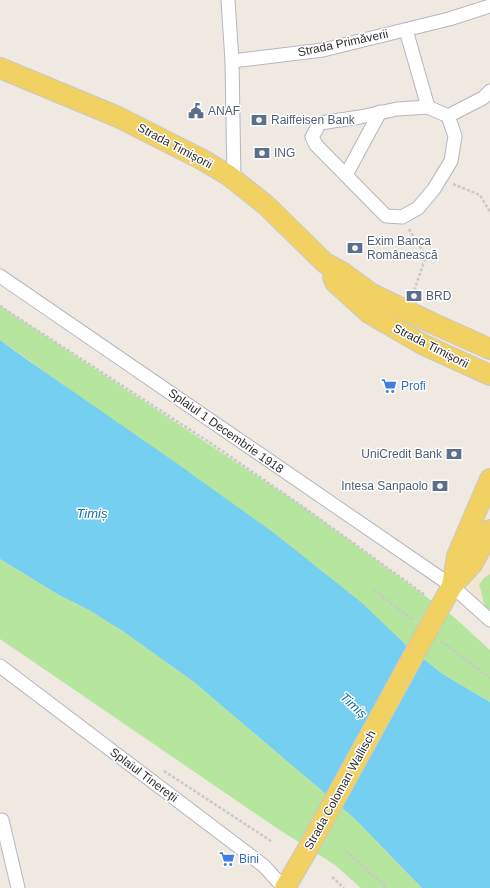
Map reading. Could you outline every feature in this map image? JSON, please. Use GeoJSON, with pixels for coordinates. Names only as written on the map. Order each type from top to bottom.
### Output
{"type":"FeatureCollection","features":[{"type":"Feature","properties":{"kind":"main road","name":"Strada Timișorii"},"geometry":{"type":"LineString","coordinates":[[0,68],[118,117],[201,158],[234,180],[267,206],[325,263],[342,272],[372,294],[490,349]]}},
{"type":"Feature","properties":{"kind":"main road","name":"Strada Timișorii"},"geometry":{"type":"LineString","coordinates":[[325,263],[335,282],[369,313],[424,345],[490,375]]}},
{"type":"Feature","properties":{"kind":"main road"},"geometry":{"type":"LineString","coordinates":[[452,586],[457,556],[490,479]]}},
{"type":"Feature","properties":{"kind":"main road"},"geometry":{"type":"LineString","coordinates":[[452,586],[473,563],[490,530]]}},
{"type":"Feature","properties":{"kind":"main road","name":"Strada Coloman Wallisch"},"geometry":{"type":"LineString","coordinates":[[285,888],[452,586]]}},
{"type":"Feature","properties":{"kind":"street"},"geometry":{"type":"LineString","coordinates":[[228,0],[232,61],[234,180]]}},
{"type":"Feature","properties":{"kind":"street","name":"Strada Primăverii"},"geometry":{"type":"LineString","coordinates":[[232,61],[323,50],[449,19],[490,6]]}},
{"type":"Feature","properties":{"kind":"street"},"geometry":{"type":"LineString","coordinates":[[406,30],[428,107]]}},
{"type":"Feature","properties":{"kind":"street"},"geometry":{"type":"LineString","coordinates":[[448,116],[483,98],[490,91]]}},
{"type":"Feature","properties":{"kind":"street"},"geometry":{"type":"LineString","coordinates":[[428,107],[448,116],[455,136],[451,161],[434,189],[418,208],[402,217],[386,216],[316,145],[312,137],[320,123],[360,117],[397,109],[428,107]]}},
{"type":"Feature","properties":{"kind":"street"},"geometry":{"type":"LineString","coordinates":[[346,175],[380,112]]}},
{"type":"Feature","properties":{"kind":"street","name":"Splaiul 1 Decembrie 1918"},"geometry":{"type":"LineString","coordinates":[[0,276],[452,586],[490,620]]}},
{"type":"Feature","properties":{"kind":"street","name":"Splaiul Tinereții"},"geometry":{"type":"LineString","coordinates":[[0,666],[264,866],[285,888]]}},
{"type":"Feature","properties":{"kind":"street"},"geometry":{"type":"LineString","coordinates":[[2,820],[18,888]]}},
{"type":"Feature","properties":{"kind":"path"},"geometry":{"type":"LineString","coordinates":[[440,179],[480,196],[490,212]]}},
{"type":"Feature","properties":{"kind":"path"},"geometry":{"type":"LineString","coordinates":[[402,217],[426,256],[413,294]]}},
{"type":"Feature","properties":{"kind":"path","name":"Splaiul 1 Decembrie 1918"},"geometry":{"type":"LineString","coordinates":[[0,306],[212,444],[302,506],[425,595]]}},
{"type":"Feature","properties":{"kind":"path","name":"Splaiul Tinereții"},"geometry":{"type":"LineString","coordinates":[[159,767],[271,841]]}},
{"type":"Feature","properties":{"kind":"path"},"geometry":{"type":"LineString","coordinates":[[346,851],[387,888]]}},
{"type":"Feature","properties":{"kind":"path"},"geometry":{"type":"LineString","coordinates":[[332,877],[344,888]]}},
{"type":"Feature","properties":{"kind":"shaded area"},"geometry":{"type":"Polygon","coordinates":[[[490,553],[490,618],[468,586],[490,553]]]}},
{"type":"Feature","properties":{"kind":"green space"},"geometry":{"type":"Polygon","coordinates":[[[0,306],[302,506],[454,617],[490,650],[490,702],[444,675],[212,489],[0,340],[0,306]]]}},
{"type":"Feature","properties":{"kind":"green space"},"geometry":{"type":"Polygon","coordinates":[[[0,559],[59,595],[89,610],[124,632],[194,682],[354,818],[422,888],[361,888],[335,865],[278,829],[0,639],[0,559]]]}},
{"type":"Feature","properties":{"kind":"green space"},"geometry":{"type":"Polygon","coordinates":[[[490,574],[490,616],[486,610],[479,585],[484,578],[490,574]]]}},
{"type":"Feature","properties":{"kind":"water","name":"Timiș"},"geometry":{"type":"Polygon","coordinates":[[[0,340],[274,533],[362,603],[406,645],[444,675],[490,702],[490,888],[422,888],[354,818],[194,682],[124,632],[89,610],[59,595],[0,559],[0,340]]]}},
{"type":"Feature","properties":{"kind":"place","name":"ANAF"},"geometry":{"type":"Point","coordinates":[196,111]}},
{"type":"Feature","properties":{"kind":"place","name":"Raiffeisen Bank"},"geometry":{"type":"Point","coordinates":[259,120]}},
{"type":"Feature","properties":{"kind":"place","name":"ING"},"geometry":{"type":"Point","coordinates":[262,153]}},
{"type":"Feature","properties":{"kind":"place","name":"Exim Banca Românească"},"geometry":{"type":"Point","coordinates":[355,248]}},
{"type":"Feature","properties":{"kind":"place","name":"BRD"},"geometry":{"type":"Point","coordinates":[414,296]}},
{"type":"Feature","properties":{"kind":"place","name":"Profi"},"geometry":{"type":"Point","coordinates":[389,386]}},
{"type":"Feature","properties":{"kind":"place","name":"UniCredit Bank"},"geometry":{"type":"Point","coordinates":[454,454]}},
{"type":"Feature","properties":{"kind":"place","name":"Intesa Sanpaolo"},"geometry":{"type":"Point","coordinates":[440,486]}},
{"type":"Feature","properties":{"kind":"place","name":"Bini"},"geometry":{"type":"Point","coordinates":[227,859]}}]}
